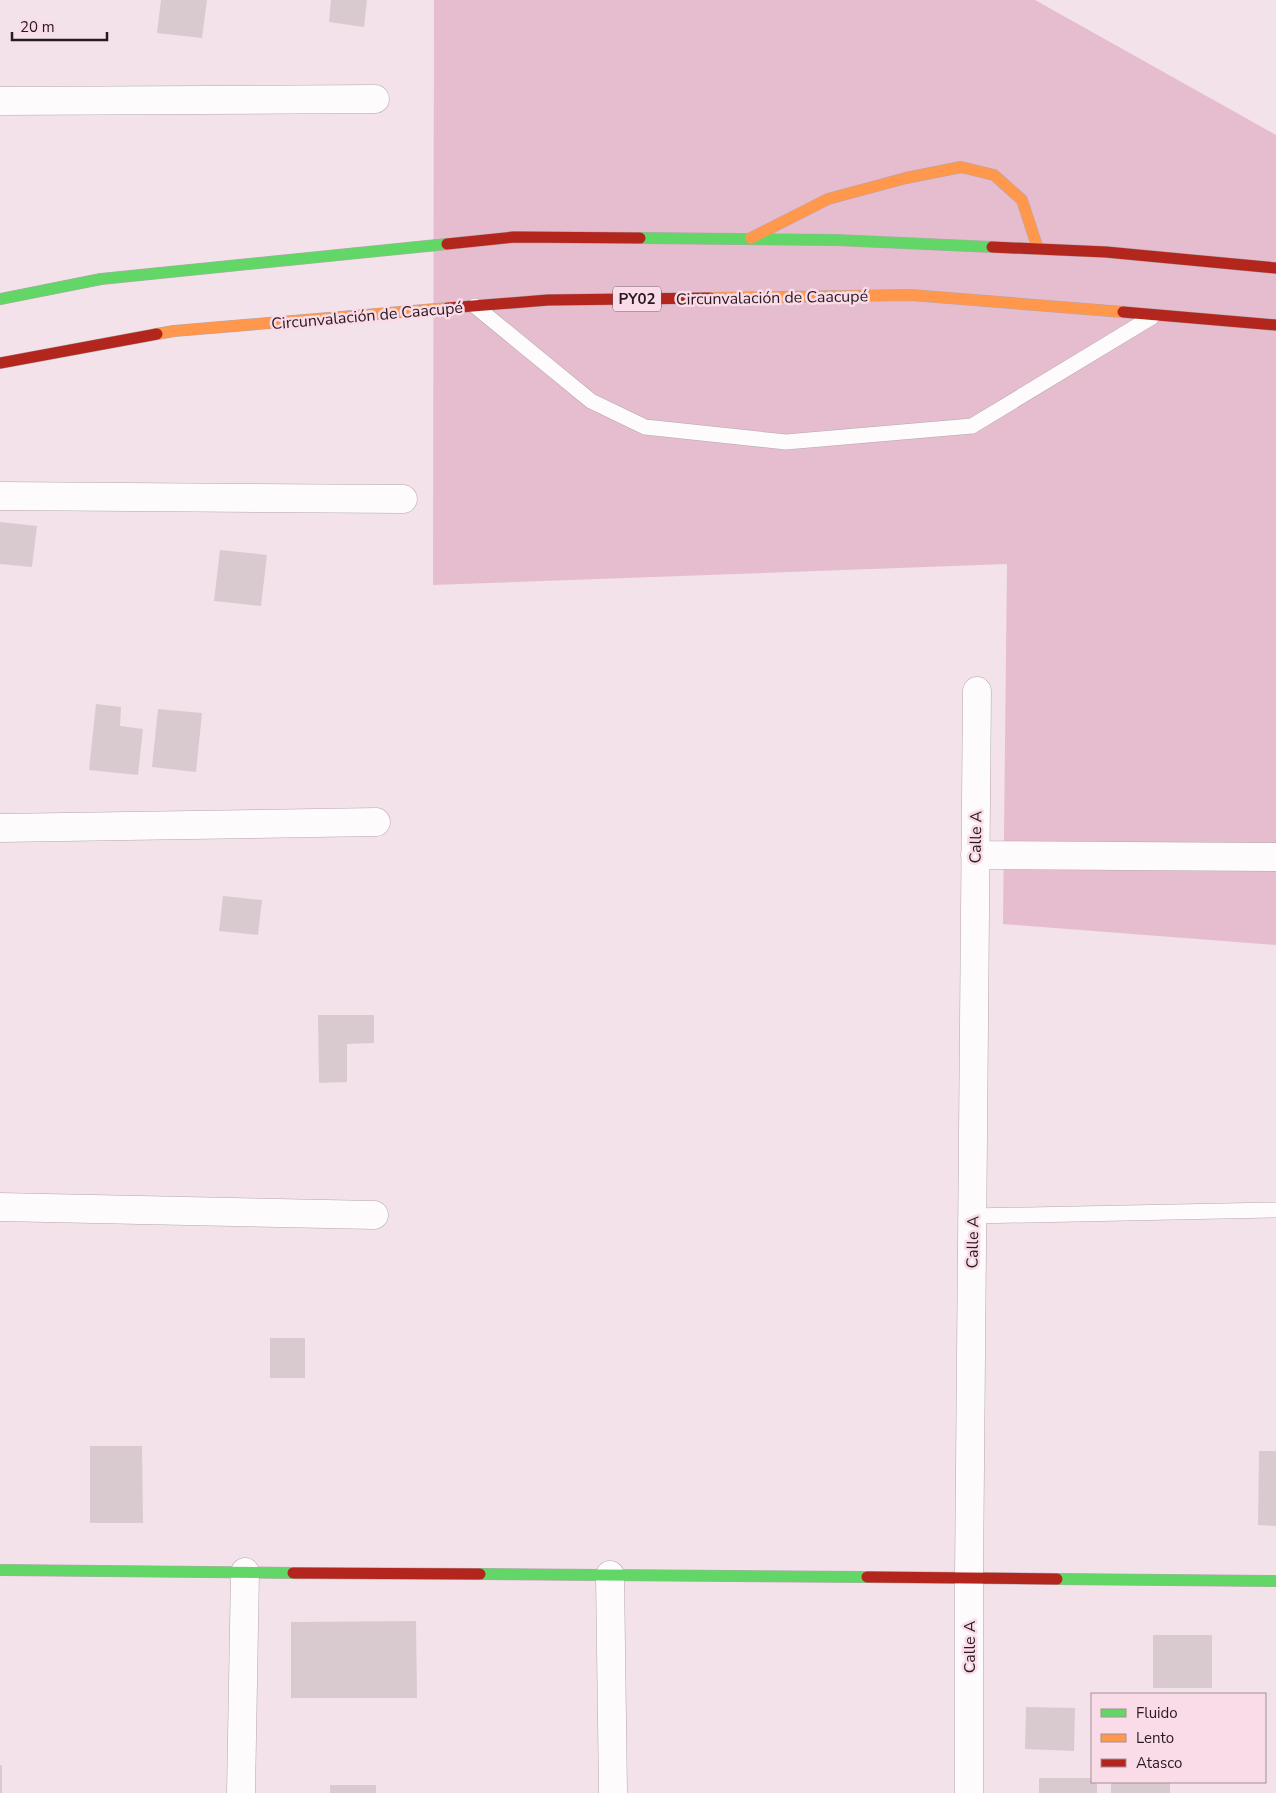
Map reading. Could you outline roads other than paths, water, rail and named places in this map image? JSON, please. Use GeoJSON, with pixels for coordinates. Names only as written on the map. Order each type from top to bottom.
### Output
{"type":"FeatureCollection","features":[{"type":"Feature","properties":{"kind":"main road"},"geometry":{"type":"LineString","coordinates":[[748,239],[828,199],[906,178],[961,166],[994,175],[1022,200],[1038,248]]}},
{"type":"Feature","properties":{"kind":"main road"},"geometry":{"type":"LineString","coordinates":[[0,299],[101,279],[514,237],[836,240],[1038,248],[1106,252],[1276,268]]}},
{"type":"Feature","properties":{"kind":"main road","name":"Circunvalación de Caacupé"},"geometry":{"type":"LineString","coordinates":[[0,363],[174,331],[548,300],[911,295],[1276,324]]}},
{"type":"Feature","properties":{"kind":"main road"},"geometry":{"type":"LineString","coordinates":[[0,1570],[1276,1581]]}},
{"type":"Feature","properties":{"kind":"street"},"geometry":{"type":"LineString","coordinates":[[0,100],[376,99]]}},
{"type":"Feature","properties":{"kind":"street"},"geometry":{"type":"LineString","coordinates":[[0,496],[403,499]]}},
{"type":"Feature","properties":{"kind":"street","name":"Calle A"},"geometry":{"type":"LineString","coordinates":[[969,1793],[969,1578],[977,691]]}},
{"type":"Feature","properties":{"kind":"street"},"geometry":{"type":"LineString","coordinates":[[0,828],[376,822]]}},
{"type":"Feature","properties":{"kind":"street"},"geometry":{"type":"LineString","coordinates":[[975,855],[1276,857]]}},
{"type":"Feature","properties":{"kind":"street"},"geometry":{"type":"LineString","coordinates":[[0,1207],[374,1215]]}},
{"type":"Feature","properties":{"kind":"street"},"geometry":{"type":"LineString","coordinates":[[241,1793],[244,1572]]}},
{"type":"Feature","properties":{"kind":"street"},"geometry":{"type":"LineString","coordinates":[[610,1575],[613,1793]]}},
{"type":"Feature","properties":{"kind":"lane"},"geometry":{"type":"LineString","coordinates":[[475,306],[591,401],[645,427],[786,442],[972,426],[1156,315]]}},
{"type":"Feature","properties":{"kind":"lane"},"geometry":{"type":"LineString","coordinates":[[972,1216],[1276,1210]]}}]}
